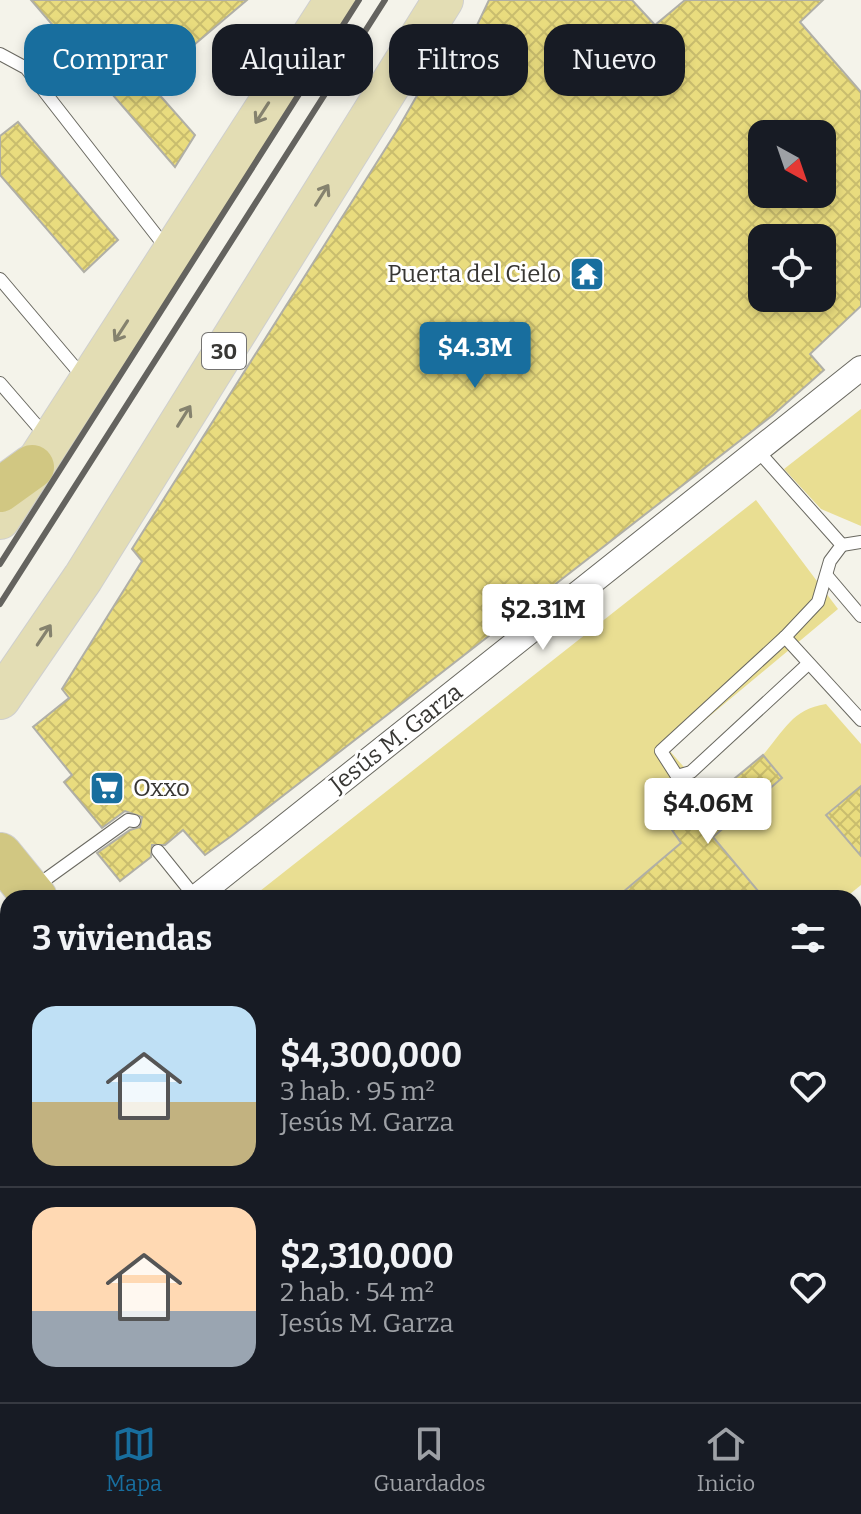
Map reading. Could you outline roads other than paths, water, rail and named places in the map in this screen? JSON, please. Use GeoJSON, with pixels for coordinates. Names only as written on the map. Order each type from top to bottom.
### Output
{"type":"FeatureCollection","features":[{"type":"Feature","properties":{"kind":"highway"},"geometry":{"type":"LineString","coordinates":[[0,855],[28,890]]}},
{"type":"Feature","properties":{"kind":"main road"},"geometry":{"type":"LineString","coordinates":[[0,519],[27,466],[88,383],[335,0]]}},
{"type":"Feature","properties":{"kind":"main road","name":"30"},"geometry":{"type":"LineString","coordinates":[[0,699],[83,578],[443,0]]}},
{"type":"Feature","properties":{"kind":"street","name":"Jesús M. Garza"},"geometry":{"type":"LineString","coordinates":[[205,890],[861,368]]}},
{"type":"Feature","properties":{"kind":"lane"},"geometry":{"type":"LineString","coordinates":[[0,54],[26,68],[171,255]]}},
{"type":"Feature","properties":{"kind":"lane"},"geometry":{"type":"LineString","coordinates":[[0,279],[88,383]]}},
{"type":"Feature","properties":{"kind":"lane"},"geometry":{"type":"LineString","coordinates":[[0,383],[27,466]]}},
{"type":"Feature","properties":{"kind":"lane"},"geometry":{"type":"LineString","coordinates":[[758,451],[842,545]]}},
{"type":"Feature","properties":{"kind":"lane"},"geometry":{"type":"LineString","coordinates":[[808,664],[691,772],[677,776],[661,751],[785,637],[818,602],[830,561],[842,545],[861,542]]}},
{"type":"Feature","properties":{"kind":"lane"},"geometry":{"type":"LineString","coordinates":[[827,576],[861,616]]}},
{"type":"Feature","properties":{"kind":"lane"},"geometry":{"type":"LineString","coordinates":[[785,637],[861,720]]}},
{"type":"Feature","properties":{"kind":"lane"},"geometry":{"type":"LineString","coordinates":[[38,890],[128,820],[134,821]]}},
{"type":"Feature","properties":{"kind":"lane"},"geometry":{"type":"LineString","coordinates":[[158,851],[189,890]]}},
{"type":"Feature","properties":{"kind":"railway"},"geometry":{"type":"LineString","coordinates":[[0,564],[359,0]]}},
{"type":"Feature","properties":{"kind":"railway"},"geometry":{"type":"LineString","coordinates":[[0,604],[385,0]]}},
{"type":"Feature","properties":{"kind":"place","name":"Puerta del Cielo"},"geometry":{"type":"Point","coordinates":[587,274]}},
{"type":"Feature","properties":{"kind":"place","name":"Oxxo"},"geometry":{"type":"Point","coordinates":[107,788]}}]}
